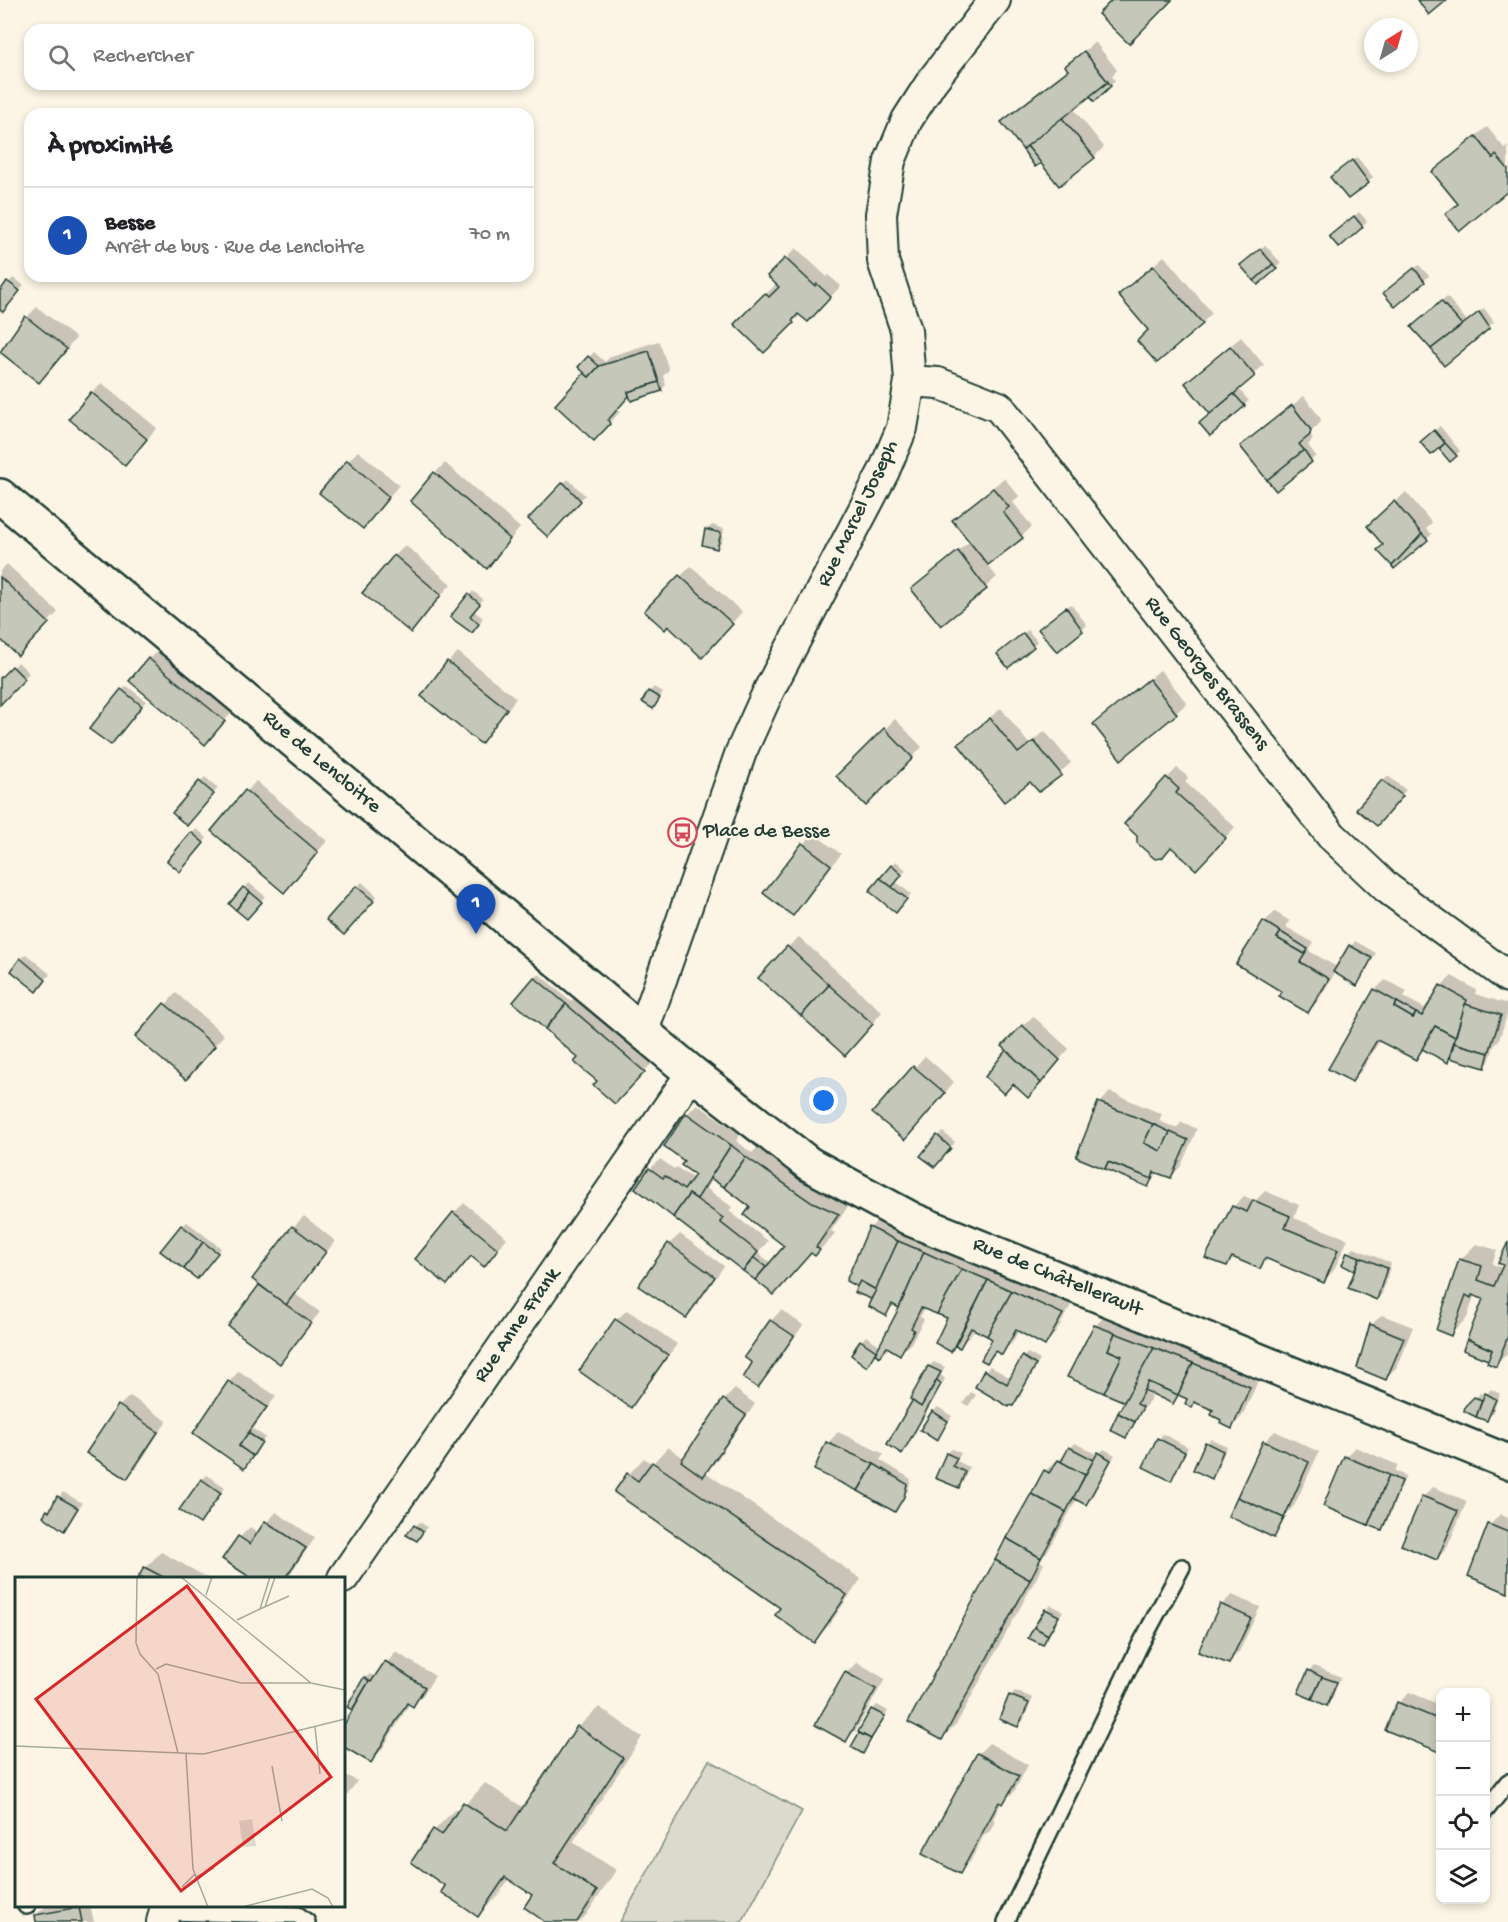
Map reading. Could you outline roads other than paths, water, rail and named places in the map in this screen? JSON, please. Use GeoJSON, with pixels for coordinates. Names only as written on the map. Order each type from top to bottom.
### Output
{"type":"FeatureCollection","features":[{"type":"Feature","properties":{"kind":"main road","name":"Rue de Lencloitre"},"geometry":{"type":"LineString","coordinates":[[0,496],[643,1031]]}},
{"type":"Feature","properties":{"kind":"main road","name":"Rue de Châtellerault"},"geometry":{"type":"LineString","coordinates":[[643,1031],[692,1073],[809,1164],[913,1220],[1508,1462]]}},
{"type":"Feature","properties":{"kind":"street","name":"Rue Marcel Joseph"},"geometry":{"type":"LineString","coordinates":[[643,1031],[741,752],[769,690],[884,471],[902,428],[910,381],[906,330],[883,261],[881,214],[890,161],[907,120],[932,81],[995,0]]}},
{"type":"Feature","properties":{"kind":"street","name":"Rue Georges Brassens"},"geometry":{"type":"LineString","coordinates":[[910,381],[938,383],[999,407],[1331,835],[1387,888],[1508,977]]}},
{"type":"Feature","properties":{"kind":"street","name":"Rue Anne Frank"},"geometry":{"type":"LineString","coordinates":[[345,1577],[692,1073]]}},
{"type":"Feature","properties":{"kind":"lane"},"geometry":{"type":"LineString","coordinates":[[1006,1922],[1140,1645],[1182,1567]]}},
{"type":"Feature","properties":{"kind":"lane"},"geometry":{"type":"LineString","coordinates":[[1490,1804],[1508,1782]]}},
{"type":"Feature","properties":{"kind":"lane"},"geometry":{"type":"LineString","coordinates":[[164,1913],[298,1915],[307,1922]]}},
{"type":"Feature","properties":{"kind":"place","name":"Place de Besse"},"geometry":{"type":"Point","coordinates":[682,832]}},
{"type":"Feature","properties":{"kind":"place","name":"Besse"},"geometry":{"type":"Point","coordinates":[476,934]}}]}
